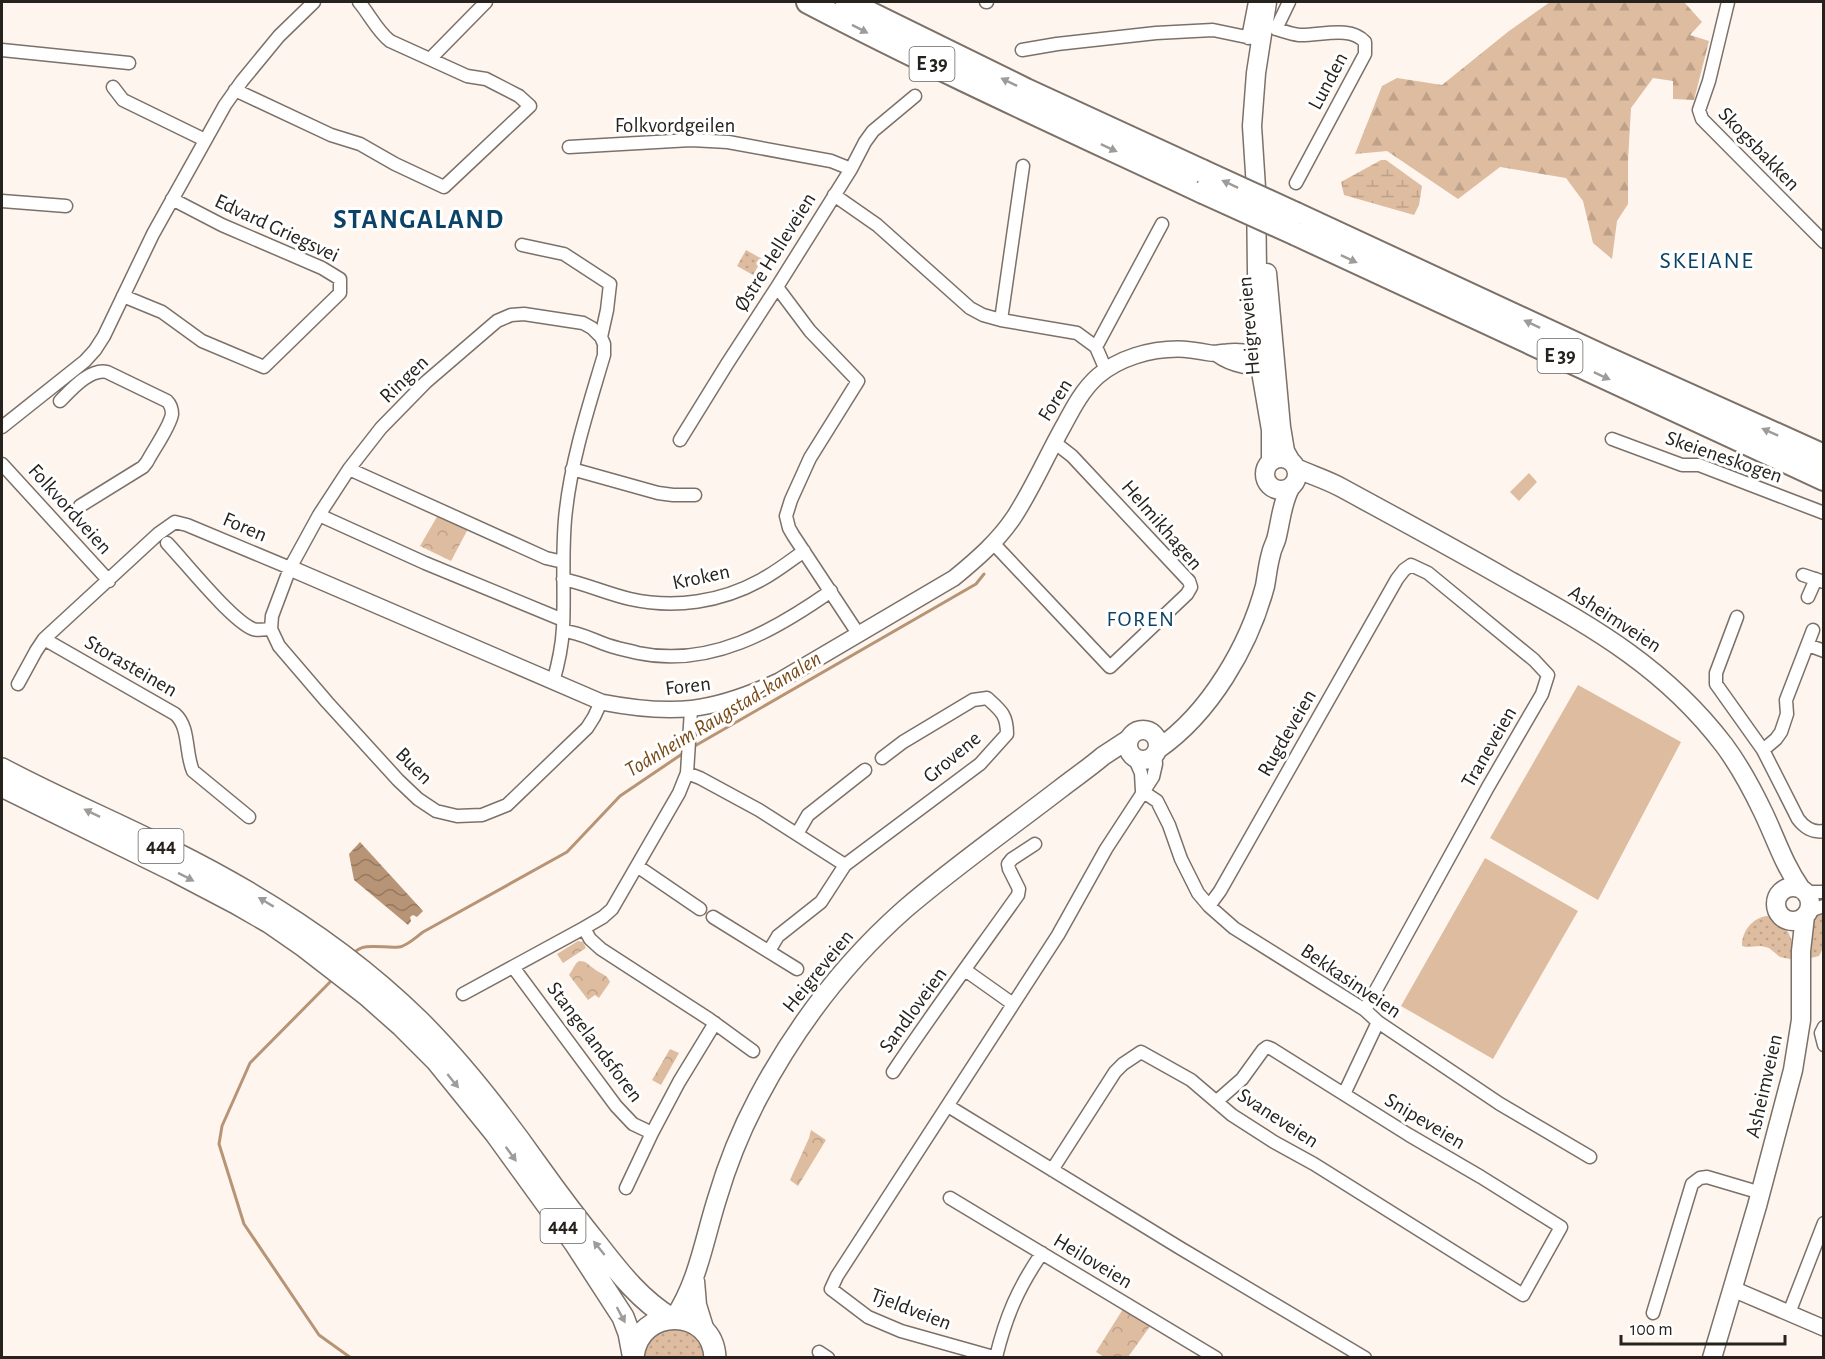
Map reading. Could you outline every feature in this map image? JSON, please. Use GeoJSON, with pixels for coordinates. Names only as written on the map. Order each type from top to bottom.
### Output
{"type":"FeatureCollection","features":[{"type":"Feature","properties":{"kind":"highway","name":"E 39"},"geometry":{"type":"LineString","coordinates":[[808,2],[1021,107],[1203,181]]}},
{"type":"Feature","properties":{"kind":"highway","name":"E 39"},"geometry":{"type":"LineString","coordinates":[[847,2],[1203,181],[1824,480]]}},
{"type":"Feature","properties":{"kind":"highway","name":"E 39"},"geometry":{"type":"LineString","coordinates":[[1296,224],[1604,357],[1824,456]]}},
{"type":"Feature","properties":{"kind":"highway","name":"444"},"geometry":{"type":"LineString","coordinates":[[2,769],[169,850],[243,889],[372,989],[418,1021],[458,1063],[506,1120],[567,1207],[621,1274],[646,1301],[672,1318]]}},
{"type":"Feature","properties":{"kind":"highway","name":"444"},"geometry":{"type":"LineString","coordinates":[[2,786],[175,871],[269,922],[310,941]]}},
{"type":"Feature","properties":{"kind":"highway","name":"444"},"geometry":{"type":"LineString","coordinates":[[372,989],[402,1026],[436,1060],[510,1152],[556,1215],[617,1307],[630,1333],[633,1356]]}},
{"type":"Feature","properties":{"kind":"highway","name":"444"},"geometry":{"type":"LineString","coordinates":[[633,1356],[645,1330],[661,1320],[672,1318],[691,1321],[705,1331]]}},
{"type":"Feature","properties":{"kind":"highway"},"geometry":{"type":"LineString","coordinates":[[705,1331],[713,1346],[715,1358]]}},
{"type":"Feature","properties":{"kind":"main road","name":"Heigreveien"},"geometry":{"type":"LineString","coordinates":[[1267,2],[1255,39],[1253,108],[1264,362],[1271,430],[1271,461]]}},
{"type":"Feature","properties":{"kind":"main road","name":"Heigreveien"},"geometry":{"type":"LineString","coordinates":[[672,1318],[686,1300],[695,1280],[720,1189],[746,1123],[776,1066],[819,1002],[861,952],[905,910],[1103,756],[1132,751],[1146,760],[1186,727],[1224,678],[1246,638],[1265,586],[1271,553],[1293,475],[1264,362]]}},
{"type":"Feature","properties":{"kind":"main road"},"geometry":{"type":"LineString","coordinates":[[1280,458],[1293,475],[1280,490],[1271,487],[1265,474],[1271,461],[1280,458]]}},
{"type":"Feature","properties":{"kind":"main road","name":"Asheimveien"},"geometry":{"type":"LineString","coordinates":[[1293,475],[1341,487],[1432,536],[1578,620],[1620,646],[1659,675],[1694,709],[1725,746],[1757,801],[1779,851],[1810,891]]}},
{"type":"Feature","properties":{"kind":"main road","name":"Heigreveien"},"geometry":{"type":"LineString","coordinates":[[1271,487],[1273,497],[1271,553]]}},
{"type":"Feature","properties":{"kind":"main road","name":"Heigreveien"},"geometry":{"type":"LineString","coordinates":[[1132,751],[1138,730],[1170,728],[1194,715]]}},
{"type":"Feature","properties":{"kind":"main road"},"geometry":{"type":"LineString","coordinates":[[1150,731],[1158,741],[1157,751]]}},
{"type":"Feature","properties":{"kind":"main road","name":"Asheimveien"},"geometry":{"type":"LineString","coordinates":[[1779,851],[1782,891]]}},
{"type":"Feature","properties":{"kind":"main road"},"geometry":{"type":"LineString","coordinates":[[1792,887],[1810,891],[1807,913],[1784,918],[1777,910],[1777,899],[1782,891],[1792,887]]}},
{"type":"Feature","properties":{"kind":"main road","name":"Asheimveien"},"geometry":{"type":"LineString","coordinates":[[1712,1358],[1784,1110],[1797,1046],[1801,1010],[1801,951],[1807,913]]}},
{"type":"Feature","properties":{"kind":"main road","name":"Heigreveien"},"geometry":{"type":"LineString","coordinates":[[695,1280],[697,1305],[705,1331]]}},
{"type":"Feature","properties":{"kind":"street"},"geometry":{"type":"LineString","coordinates":[[2,427],[85,361],[95,350],[153,234],[235,90],[279,36],[314,2]]}},
{"type":"Feature","properties":{"kind":"street"},"geometry":{"type":"LineString","coordinates":[[235,90],[331,135],[360,144],[395,164],[444,187],[530,106],[519,96],[486,79],[467,76],[390,41],[381,34],[359,2]]}},
{"type":"Feature","properties":{"kind":"street"},"geometry":{"type":"LineString","coordinates":[[430,59],[486,2]]}},
{"type":"Feature","properties":{"kind":"street"},"geometry":{"type":"LineString","coordinates":[[1022,50],[1156,33],[1213,30],[1255,39],[1255,2]]}},
{"type":"Feature","properties":{"kind":"street","name":"Lunden"},"geometry":{"type":"LineString","coordinates":[[1289,2],[1276,29],[1297,35],[1346,32],[1360,36],[1365,42],[1365,54],[1296,183]]}},
{"type":"Feature","properties":{"kind":"street","name":"Skogsbakken"},"geometry":{"type":"LineString","coordinates":[[1728,2],[1699,110],[1702,119],[1824,242]]}},
{"type":"Feature","properties":{"kind":"street"},"geometry":{"type":"LineString","coordinates":[[2,50],[129,63]]}},
{"type":"Feature","properties":{"kind":"street"},"geometry":{"type":"LineString","coordinates":[[113,87],[123,100],[205,140]]}},
{"type":"Feature","properties":{"kind":"street","name":"Østre Helleveien"},"geometry":{"type":"LineString","coordinates":[[680,440],[851,169],[865,142],[873,131],[915,96]]}},
{"type":"Feature","properties":{"kind":"street","name":"Folkvordgeilen"},"geometry":{"type":"LineString","coordinates":[[569,147],[690,140],[728,142],[831,161],[851,169]]}},
{"type":"Feature","properties":{"kind":"street"},"geometry":{"type":"LineString","coordinates":[[1001,320],[1023,166]]}},
{"type":"Feature","properties":{"kind":"street"},"geometry":{"type":"LineString","coordinates":[[834,195],[877,225],[970,308],[983,315],[1001,320],[1077,333],[1096,347],[1106,370]]}},
{"type":"Feature","properties":{"kind":"street","name":"Edvard Griegsvei"},"geometry":{"type":"LineString","coordinates":[[123,296],[162,312],[202,341],[264,367],[340,293],[340,279],[322,268],[222,225],[172,199]]}},
{"type":"Feature","properties":{"kind":"street"},"geometry":{"type":"LineString","coordinates":[[2,201],[66,207]]}},
{"type":"Feature","properties":{"kind":"street"},"geometry":{"type":"LineString","coordinates":[[1096,347],[1162,224]]}},
{"type":"Feature","properties":{"kind":"street"},"geometry":{"type":"LineString","coordinates":[[522,245],[564,254],[610,284],[601,337],[604,344],[604,355],[572,469],[566,511],[563,562],[563,626],[558,665],[553,682]]}},
{"type":"Feature","properties":{"kind":"street"},"geometry":{"type":"LineString","coordinates":[[777,287],[810,332],[858,381],[810,458],[786,516],[789,528],[859,635]]}},
{"type":"Feature","properties":{"kind":"street","name":"Ringen"},"geometry":{"type":"LineString","coordinates":[[290,568],[319,515],[381,428],[426,382],[497,321],[511,315],[524,314],[583,323],[601,337]]}},
{"type":"Feature","properties":{"kind":"street","name":"Foren"},"geometry":{"type":"LineString","coordinates":[[109,581],[175,522],[290,568],[601,702],[659,711],[691,710],[720,704],[761,690],[779,681],[954,578],[975,561],[1014,517],[1081,395],[1106,370],[1128,359],[1156,351],[1180,349],[1217,354],[1226,351],[1247,352],[1264,362]]}},
{"type":"Feature","properties":{"kind":"street"},"geometry":{"type":"LineString","coordinates":[[60,401],[84,380],[101,370],[167,401],[171,410],[170,420],[143,467],[80,507]]}},
{"type":"Feature","properties":{"kind":"street","name":"Skeieneskogen"},"geometry":{"type":"LineString","coordinates":[[1612,439],[1682,465],[1699,465],[1824,513]]}},
{"type":"Feature","properties":{"kind":"street","name":"Helmikhagen"},"geometry":{"type":"LineString","coordinates":[[993,543],[1110,667],[1187,594],[1191,587],[1189,581],[1072,456],[1054,442]]}},
{"type":"Feature","properties":{"kind":"street","name":"Folkvordveien"},"geometry":{"type":"LineString","coordinates":[[2,464],[109,581]]}},
{"type":"Feature","properties":{"kind":"street"},"geometry":{"type":"LineString","coordinates":[[572,469],[658,493],[695,495]]}},
{"type":"Feature","properties":{"kind":"street"},"geometry":{"type":"LineString","coordinates":[[350,470],[546,558],[563,562]]}},
{"type":"Feature","properties":{"kind":"street","name":"Foren"},"geometry":{"type":"LineString","coordinates":[[319,515],[575,632],[604,644],[640,653],[671,657],[693,656],[720,650],[755,637],[791,619],[831,591]]}},
{"type":"Feature","properties":{"kind":"street"},"geometry":{"type":"LineString","coordinates":[[167,543],[228,610],[254,630],[271,628],[272,616],[290,568]]}},
{"type":"Feature","properties":{"kind":"street","name":"Kroken"},"geometry":{"type":"LineString","coordinates":[[563,579],[631,599],[658,604],[689,603],[737,591],[761,580],[804,551]]}},
{"type":"Feature","properties":{"kind":"street","name":"Traneveien"},"geometry":{"type":"LineString","coordinates":[[1365,1010],[1542,694],[1548,675],[1534,660],[1428,573],[1412,565],[1404,570],[1397,579]]}},
{"type":"Feature","properties":{"kind":"street"},"geometry":{"type":"LineString","coordinates":[[1803,575],[1820,581],[1808,597]]}},
{"type":"Feature","properties":{"kind":"street","name":"Rugdeveien"},"geometry":{"type":"LineString","coordinates":[[1209,906],[1220,891],[1397,579]]}},
{"type":"Feature","properties":{"kind":"street"},"geometry":{"type":"LineString","coordinates":[[18,684],[44,639],[109,581]]}},
{"type":"Feature","properties":{"kind":"street"},"geometry":{"type":"LineString","coordinates":[[1737,617],[1716,673],[1716,684],[1763,750],[1798,819],[1804,826],[1817,832],[1824,831]]}},
{"type":"Feature","properties":{"kind":"street","name":"Buen"},"geometry":{"type":"LineString","coordinates":[[271,628],[279,646],[398,780],[418,799],[436,811],[457,816],[482,814],[507,806],[586,728],[601,702]]}},
{"type":"Feature","properties":{"kind":"street"},"geometry":{"type":"LineString","coordinates":[[1763,750],[1776,739],[1780,732],[1787,714],[1786,700],[1813,630]]}},
{"type":"Feature","properties":{"kind":"street","name":"Storasteinen"},"geometry":{"type":"LineString","coordinates":[[44,639],[181,719],[184,725],[189,763],[194,771],[249,817]]}},
{"type":"Feature","properties":{"kind":"street"},"geometry":{"type":"LineString","coordinates":[[1808,645],[1824,651]]}},
{"type":"Feature","properties":{"kind":"street","name":"Grovene"},"geometry":{"type":"LineString","coordinates":[[769,951],[778,936],[821,902],[846,865],[980,765],[1007,734],[1007,723],[1002,712],[987,698],[973,700],[903,742],[882,758]]}},
{"type":"Feature","properties":{"kind":"street"},"geometry":{"type":"LineString","coordinates":[[463,994],[584,928],[612,909],[687,773],[691,710]]}},
{"type":"Feature","properties":{"kind":"street"},"geometry":{"type":"LineString","coordinates":[[894,732],[903,742]]}},
{"type":"Feature","properties":{"kind":"street"},"geometry":{"type":"LineString","coordinates":[[1132,751],[1141,773],[1142,791]]}},
{"type":"Feature","properties":{"kind":"street"},"geometry":{"type":"LineString","coordinates":[[1157,751],[1153,777],[1106,849],[1058,935],[948,1106],[1365,1358]]}},
{"type":"Feature","properties":{"kind":"street"},"geometry":{"type":"LineString","coordinates":[[797,834],[808,815],[865,770]]}},
{"type":"Feature","properties":{"kind":"street"},"geometry":{"type":"LineString","coordinates":[[687,773],[759,810],[846,865]]}},
{"type":"Feature","properties":{"kind":"street","name":"Bekkasinveien"},"geometry":{"type":"LineString","coordinates":[[1142,791],[1157,801],[1198,893],[1234,928],[1365,1010],[1378,1022],[1500,1104],[1590,1157]]}},
{"type":"Feature","properties":{"kind":"street","name":"Sandloveien"},"geometry":{"type":"LineString","coordinates":[[893,1072],[935,1009],[1018,895],[1019,890],[1008,869],[1008,864],[1035,844]]}},
{"type":"Feature","properties":{"kind":"street"},"geometry":{"type":"LineString","coordinates":[[637,867],[700,909]]}},
{"type":"Feature","properties":{"kind":"street"},"geometry":{"type":"LineString","coordinates":[[713,917],[797,969]]}},
{"type":"Feature","properties":{"kind":"street"},"geometry":{"type":"LineString","coordinates":[[584,928],[590,939],[601,949],[715,1023],[753,1051]]}},
{"type":"Feature","properties":{"kind":"street","name":"Stangelandsforen"},"geometry":{"type":"LineString","coordinates":[[513,967],[616,1106],[633,1124],[652,1133]]}},
{"type":"Feature","properties":{"kind":"street","name":"Sandloveien"},"geometry":{"type":"LineString","coordinates":[[965,970],[1013,1004]]}},
{"type":"Feature","properties":{"kind":"street"},"geometry":{"type":"LineString","coordinates":[[1344,1094],[1378,1022]]}},
{"type":"Feature","properties":{"kind":"street","name":"Stangelandsforen"},"geometry":{"type":"LineString","coordinates":[[627,1188],[679,1082],[715,1023]]}},
{"type":"Feature","properties":{"kind":"street"},"geometry":{"type":"LineString","coordinates":[[1824,1027],[1821,1033],[1824,1045]]}},
{"type":"Feature","properties":{"kind":"street","name":"Snipeveien"},"geometry":{"type":"LineString","coordinates":[[1217,1101],[1242,1079],[1263,1050],[1268,1047],[1560,1227],[1523,1295]]}},
{"type":"Feature","properties":{"kind":"street","name":"Svaneveien"},"geometry":{"type":"LineString","coordinates":[[1052,1170],[1115,1072],[1141,1052],[1191,1080],[1232,1115],[1274,1142],[1314,1164],[1523,1295]]}},
{"type":"Feature","properties":{"kind":"street","name":"Tjeldveien"},"geometry":{"type":"LineString","coordinates":[[948,1106],[837,1276],[831,1289],[868,1317],[901,1331],[970,1354],[996,1357],[1004,1324],[1024,1280],[1042,1253]]}},
{"type":"Feature","properties":{"kind":"street"},"geometry":{"type":"LineString","coordinates":[[1653,1313],[1692,1184],[1700,1178],[1707,1177],[1761,1193]]}},
{"type":"Feature","properties":{"kind":"street","name":"Heiloveien"},"geometry":{"type":"LineString","coordinates":[[950,1198],[1216,1358]]}},
{"type":"Feature","properties":{"kind":"street"},"geometry":{"type":"LineString","coordinates":[[1790,1313],[1824,1223]]}},
{"type":"Feature","properties":{"kind":"street"},"geometry":{"type":"LineString","coordinates":[[1733,1289],[1824,1328]]}},
{"type":"Feature","properties":{"kind":"green space"},"geometry":{"type":"Polygon","coordinates":[[[1550,2],[1684,2],[1702,22],[1690,35],[1709,41],[1694,100],[1673,99],[1673,81],[1653,78],[1631,108],[1628,204],[1617,221],[1612,259],[1593,243],[1583,201],[1566,178],[1500,167],[1458,199],[1387,151],[1355,154],[1382,86],[1397,78],[1442,85],[1509,31],[1550,2]]]}},
{"type":"Feature","properties":{"kind":"green space"},"geometry":{"type":"Polygon","coordinates":[[[1381,160],[1386,160],[1422,186],[1419,205],[1414,215],[1344,195],[1341,182],[1381,160]]]}},
{"type":"Feature","properties":{"kind":"green space"},"geometry":{"type":"Polygon","coordinates":[[[746,250],[762,259],[753,275],[737,266],[746,250]]]}},
{"type":"Feature","properties":{"kind":"green space"},"geometry":{"type":"Polygon","coordinates":[[[1529,473],[1537,482],[1519,501],[1510,492],[1529,473]]]}},
{"type":"Feature","properties":{"kind":"green space"},"geometry":{"type":"Polygon","coordinates":[[[438,515],[469,527],[451,561],[420,546],[438,515]]]}},
{"type":"Feature","properties":{"kind":"green space"},"geometry":{"type":"Polygon","coordinates":[[[1578,685],[1681,742],[1598,900],[1490,838],[1578,685]]]}},
{"type":"Feature","properties":{"kind":"green space"},"geometry":{"type":"Polygon","coordinates":[[[1485,858],[1578,911],[1493,1059],[1401,1006],[1485,858]]]}},
{"type":"Feature","properties":{"kind":"green space"},"geometry":{"type":"Polygon","coordinates":[[[1823,909],[1823,948],[1819,956],[1811,958],[1808,957],[1812,919],[1823,909]]]}},
{"type":"Feature","properties":{"kind":"green space"},"geometry":{"type":"Polygon","coordinates":[[[1767,916],[1785,927],[1793,945],[1795,960],[1780,957],[1769,948],[1742,946],[1746,930],[1752,922],[1767,916]]]}},
{"type":"Feature","properties":{"kind":"green space"},"geometry":{"type":"Polygon","coordinates":[[[578,941],[583,942],[586,948],[563,963],[557,954],[578,941]]]}},
{"type":"Feature","properties":{"kind":"green space"},"geometry":{"type":"Polygon","coordinates":[[[579,961],[587,963],[605,975],[610,982],[599,998],[595,995],[588,1000],[569,975],[579,961]]]}},
{"type":"Feature","properties":{"kind":"green space"},"geometry":{"type":"Polygon","coordinates":[[[670,1049],[679,1053],[661,1085],[652,1080],[670,1049]]]}},
{"type":"Feature","properties":{"kind":"green space"},"geometry":{"type":"Polygon","coordinates":[[[811,1130],[826,1140],[798,1186],[790,1180],[811,1130]]]}},
{"type":"Feature","properties":{"kind":"green space"},"geometry":{"type":"Polygon","coordinates":[[[1123,1309],[1151,1325],[1128,1357],[1104,1357],[1096,1352],[1123,1309]]]}},
{"type":"Feature","properties":{"kind":"green space"},"geometry":{"type":"Polygon","coordinates":[[[674,1328],[696,1337],[706,1358],[644,1358],[654,1337],[674,1328]]]}},
{"type":"Feature","properties":{"kind":"water"},"geometry":{"type":"Polygon","coordinates":[[[360,842],[423,911],[417,917],[413,915],[410,917],[411,921],[408,925],[354,880],[349,854],[360,842]]]}},
{"type":"Feature","properties":{"kind":"waterway","name":"Todnheim Raugstad-kanalen"},"geometry":{"type":"LineString","coordinates":[[693,747],[976,584],[984,574]]}},
{"type":"Feature","properties":{"kind":"waterway","name":"Todnheim Raugstad-kanalen"},"geometry":{"type":"LineString","coordinates":[[353,954],[362,948],[405,945],[423,932],[567,852],[620,796],[685,752]]}},
{"type":"Feature","properties":{"kind":"waterway","name":"Todnheim Raugstad-kanalen"},"geometry":{"type":"LineString","coordinates":[[334,978],[250,1063],[222,1126],[219,1144],[244,1224],[319,1335],[351,1358]]}},
{"type":"Feature","properties":{"kind":"district","name":"STANGALAND"},"geometry":{"type":"Point","coordinates":[419,219]}},
{"type":"Feature","properties":{"kind":"district","name":"SKEIANE"},"geometry":{"type":"Point","coordinates":[1707,261]}},
{"type":"Feature","properties":{"kind":"district","name":"FOREN"},"geometry":{"type":"Point","coordinates":[1141,619]}}]}
